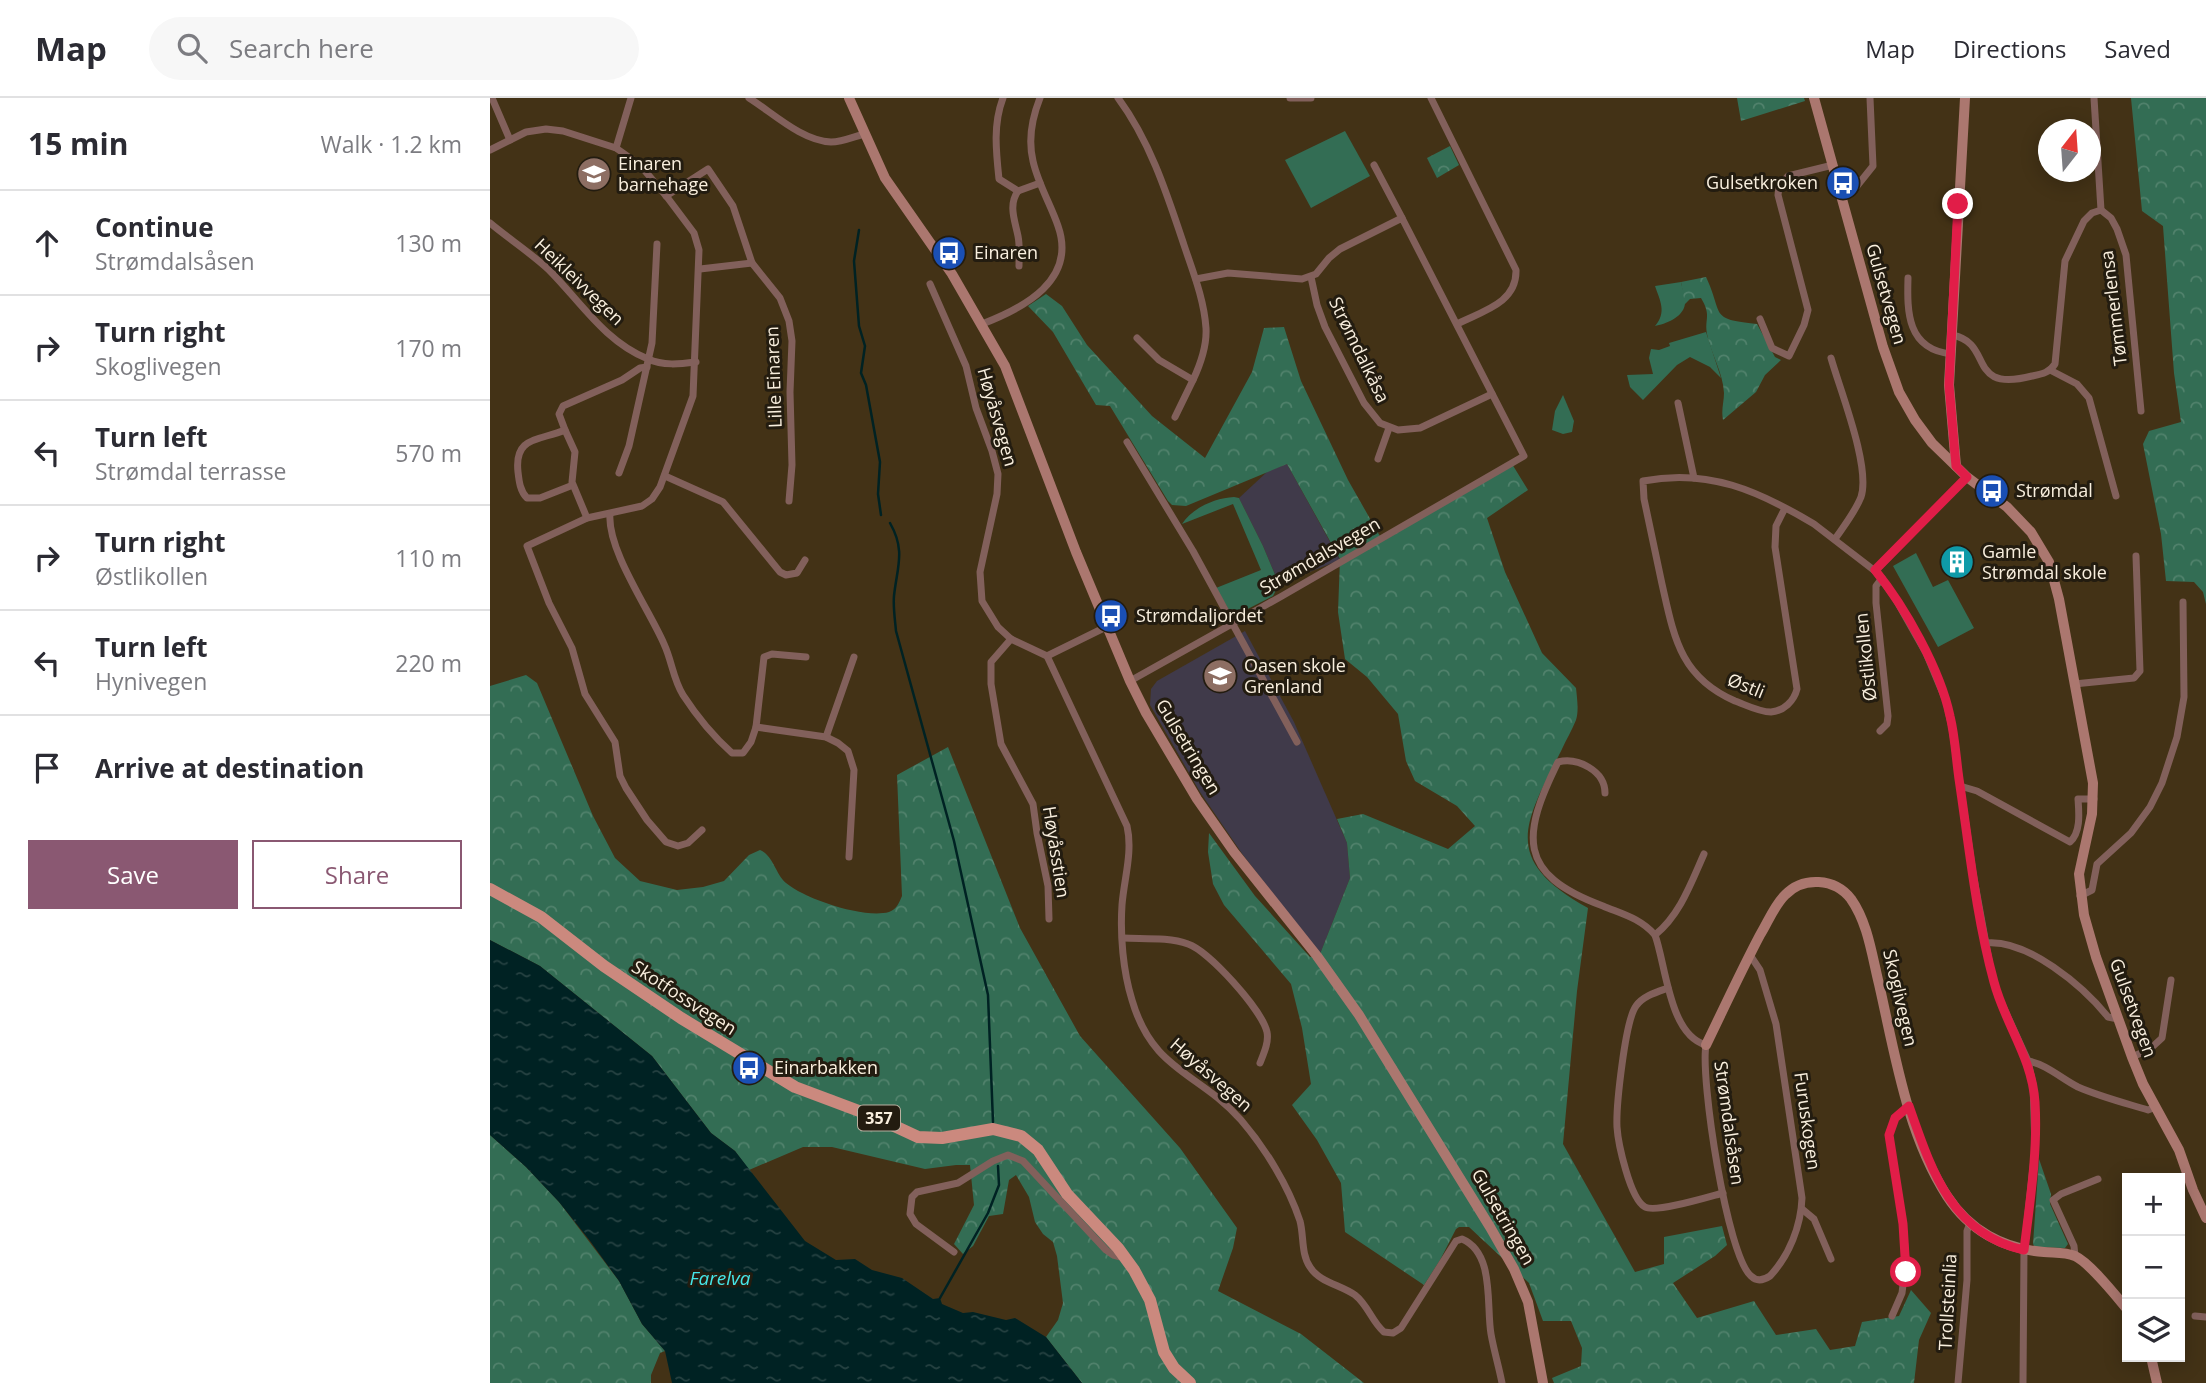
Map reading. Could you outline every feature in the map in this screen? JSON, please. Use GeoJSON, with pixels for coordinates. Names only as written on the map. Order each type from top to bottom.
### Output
{"type":"FeatureCollection","features":[{"type":"Feature","properties":{"kind":"main road","name":"Skotfossvegen"},"geometry":{"type":"LineString","coordinates":[[490,889],[541,917],[604,966],[681,1018],[795,1087],[867,1113],[918,1137],[942,1138],[993,1129],[1021,1136],[1038,1150],[1067,1194],[1126,1259],[1146,1290],[1164,1352],[1174,1368],[1190,1383]]}},
{"type":"Feature","properties":{"kind":"street"},"geometry":{"type":"LineString","coordinates":[[492,98],[510,140]]}},
{"type":"Feature","properties":{"kind":"street"},"geometry":{"type":"LineString","coordinates":[[616,148],[631,98]]}},
{"type":"Feature","properties":{"kind":"street"},"geometry":{"type":"LineString","coordinates":[[749,98],[801,131],[821,140],[836,142],[864,134]]}},
{"type":"Feature","properties":{"kind":"street","name":"Gulsetringen"},"geometry":{"type":"LineString","coordinates":[[849,98],[885,178],[932,244],[1005,366],[1076,552],[1130,681],[1169,755],[1234,852],[1322,963],[1359,1015],[1391,1063],[1500,1245],[1528,1302],[1543,1383]]}},
{"type":"Feature","properties":{"kind":"street"},"geometry":{"type":"LineString","coordinates":[[1003,98],[995,129],[999,179],[1018,191]]}},
{"type":"Feature","properties":{"kind":"street"},"geometry":{"type":"LineString","coordinates":[[982,324],[1003,316],[1041,292],[1057,274],[1062,253],[1061,234],[1040,183],[1031,150],[1032,124],[1040,98]]}},
{"type":"Feature","properties":{"kind":"street"},"geometry":{"type":"LineString","coordinates":[[1118,98],[1144,139],[1196,279],[1205,317],[1203,357],[1175,417]]}},
{"type":"Feature","properties":{"kind":"street"},"geometry":{"type":"LineString","coordinates":[[1290,98],[1311,98]]}},
{"type":"Feature","properties":{"kind":"street"},"geometry":{"type":"LineString","coordinates":[[1431,98],[1516,270],[1517,284],[1503,301],[1457,324]]}},
{"type":"Feature","properties":{"kind":"street","name":"Gulsetvegen"},"geometry":{"type":"LineString","coordinates":[[1814,98],[1882,347],[1894,380],[1922,430],[1967,477],[2007,507],[2031,532],[2049,562],[2059,599],[2092,773],[2094,799],[2079,868],[2080,896],[2090,940],[2132,1057],[2179,1150],[2206,1218]]}},
{"type":"Feature","properties":{"kind":"street"},"geometry":{"type":"LineString","coordinates":[[1840,194],[1857,186],[1873,166],[1870,98]]}},
{"type":"Feature","properties":{"kind":"street"},"geometry":{"type":"LineString","coordinates":[[1956,466],[1949,401],[1965,98]]}},
{"type":"Feature","properties":{"kind":"street","name":"Tømmerlensa"},"geometry":{"type":"LineString","coordinates":[[2094,98],[2101,210],[2110,218],[2124,248],[2141,411]]}},
{"type":"Feature","properties":{"kind":"street"},"geometry":{"type":"LineString","coordinates":[[490,150],[537,129],[555,129],[616,148],[640,165],[694,233],[699,250],[700,270],[696,362],[690,408],[656,493],[648,503],[634,509],[587,518],[527,546],[549,603],[572,648],[585,694],[615,742],[623,783],[661,838],[672,844],[683,845],[692,841],[702,830]]}},
{"type":"Feature","properties":{"kind":"street"},"geometry":{"type":"LineString","coordinates":[[1374,165],[1492,394]]}},
{"type":"Feature","properties":{"kind":"street"},"geometry":{"type":"LineString","coordinates":[[1760,319],[1769,344],[1776,351],[1788,356],[1801,334],[1808,310],[1778,195],[1779,186],[1788,176],[1833,165]]}},
{"type":"Feature","properties":{"kind":"street","name":"Lille Einaren"},"geometry":{"type":"LineString","coordinates":[[666,196],[708,169],[733,206],[752,263],[780,298],[791,331],[792,465],[789,500]]}},
{"type":"Feature","properties":{"kind":"street"},"geometry":{"type":"LineString","coordinates":[[1019,266],[1019,242],[1013,212],[1015,194],[1040,183]]}},
{"type":"Feature","properties":{"kind":"street","name":"Tømmerlensa"},"geometry":{"type":"LineString","coordinates":[[2048,372],[2055,364],[2057,353],[2065,261],[2084,221],[2092,213],[2101,210]]}},
{"type":"Feature","properties":{"kind":"street"},"geometry":{"type":"LineString","coordinates":[[1196,279],[1228,273],[1302,279],[1311,277],[1340,249],[1402,218]]}},
{"type":"Feature","properties":{"kind":"street","name":"Heikleivvegen"},"geometry":{"type":"LineString","coordinates":[[490,223],[546,267],[607,332],[648,364]]}},
{"type":"Feature","properties":{"kind":"street"},"geometry":{"type":"LineString","coordinates":[[619,473],[629,446],[648,364],[653,332],[657,244]]}},
{"type":"Feature","properties":{"kind":"street"},"geometry":{"type":"LineString","coordinates":[[700,270],[752,263]]}},
{"type":"Feature","properties":{"kind":"street","name":"Strømdalkåsa"},"geometry":{"type":"LineString","coordinates":[[1311,277],[1320,316],[1364,403],[1380,423],[1389,428],[1404,430],[1420,428],[1492,394]]}},
{"type":"Feature","properties":{"kind":"street"},"geometry":{"type":"LineString","coordinates":[[1908,278],[1908,310],[1917,337],[1932,349],[1951,354]]}},
{"type":"Feature","properties":{"kind":"street","name":"Høyåsvegen"},"geometry":{"type":"LineString","coordinates":[[930,284],[967,366],[976,408],[995,462],[998,483],[980,572],[980,592],[992,621],[1012,639],[1048,656],[1127,826],[1129,848],[1122,906],[1123,938],[1128,985],[1138,1020],[1160,1054],[1230,1109],[1258,1142],[1298,1215],[1305,1255],[1312,1271],[1355,1295],[1384,1332],[1393,1334],[1401,1328],[1454,1244],[1459,1239],[1466,1240],[1476,1250],[1484,1265],[1491,1334],[1502,1383]]}},
{"type":"Feature","properties":{"kind":"street"},"geometry":{"type":"LineString","coordinates":[[1952,335],[1968,341],[1988,372],[1997,379],[2012,380],[2048,372],[2077,384],[2089,398],[2116,496]]}},
{"type":"Feature","properties":{"kind":"street"},"geometry":{"type":"LineString","coordinates":[[1137,338],[1159,360],[1193,380]]}},
{"type":"Feature","properties":{"kind":"street"},"geometry":{"type":"LineString","coordinates":[[1831,358],[1854,436],[1863,480],[1861,496],[1855,509],[1835,539]]}},
{"type":"Feature","properties":{"kind":"street"},"geometry":{"type":"LineString","coordinates":[[587,518],[573,485],[575,452],[559,414],[563,406],[622,380],[648,364],[696,362]]}},
{"type":"Feature","properties":{"kind":"street","name":"Strømdalsvegen"},"geometry":{"type":"LineString","coordinates":[[1130,681],[1524,456],[1492,394]]}},
{"type":"Feature","properties":{"kind":"street"},"geometry":{"type":"LineString","coordinates":[[1678,403],[1694,478],[1727,482],[1785,508],[1814,524],[1875,570],[1901,608],[1938,678],[1950,716],[1986,943],[1997,993],[2028,1061],[2034,1093],[2034,1170],[2024,1250],[2023,1383]]}},
{"type":"Feature","properties":{"kind":"street"},"geometry":{"type":"LineString","coordinates":[[1378,459],[1389,428]]}},
{"type":"Feature","properties":{"kind":"street"},"geometry":{"type":"LineString","coordinates":[[565,430],[525,443],[518,456],[518,472],[524,496],[530,499],[541,498],[573,485]]}},
{"type":"Feature","properties":{"kind":"street"},"geometry":{"type":"LineString","coordinates":[[1126,442],[1186,540],[1297,742]]}},
{"type":"Feature","properties":{"kind":"street"},"geometry":{"type":"LineString","coordinates":[[665,476],[723,502],[780,572],[792,575],[797,573],[805,560]]}},
{"type":"Feature","properties":{"kind":"street"},"geometry":{"type":"LineString","coordinates":[[1875,570],[1967,477]]}},
{"type":"Feature","properties":{"kind":"street","name":"Østli"},"geometry":{"type":"LineString","coordinates":[[1694,478],[1643,481],[1644,499],[1672,631],[1681,654],[1697,676],[1717,692],[1752,708],[1770,712],[1789,704],[1797,689],[1774,547],[1776,526],[1785,508]]}},
{"type":"Feature","properties":{"kind":"street"},"geometry":{"type":"LineString","coordinates":[[610,514],[611,529],[624,564],[665,645],[676,683],[732,753],[740,754],[746,750],[756,727],[764,656],[772,654],[806,657]]}},
{"type":"Feature","properties":{"kind":"street"},"geometry":{"type":"LineString","coordinates":[[2074,684],[2138,676],[2136,556]]}},
{"type":"Feature","properties":{"kind":"street","name":"Østlikollen"},"geometry":{"type":"LineString","coordinates":[[1881,578],[1876,586],[1876,603],[1888,716],[1887,724],[1881,731]]}},
{"type":"Feature","properties":{"kind":"street"},"geometry":{"type":"LineString","coordinates":[[2080,896],[2092,890],[2097,864],[2131,834],[2144,817],[2167,770],[2183,711],[2183,602]]}},
{"type":"Feature","properties":{"kind":"street"},"geometry":{"type":"LineString","coordinates":[[1048,656],[1108,626]]}},
{"type":"Feature","properties":{"kind":"street","name":"Høyåsstien"},"geometry":{"type":"LineString","coordinates":[[1012,639],[991,662],[991,684],[1002,744],[1033,804],[1048,886],[1049,919]]}},
{"type":"Feature","properties":{"kind":"street"},"geometry":{"type":"LineString","coordinates":[[826,737],[854,657]]}},
{"type":"Feature","properties":{"kind":"street"},"geometry":{"type":"LineString","coordinates":[[756,727],[826,737],[843,746],[853,765],[849,858]]}},
{"type":"Feature","properties":{"kind":"street"},"geometry":{"type":"LineString","coordinates":[[1605,793],[1604,781],[1598,772],[1575,762],[1558,762],[1535,814],[1532,833],[1536,856],[1550,878],[1563,888],[1584,899],[1633,917],[1654,935],[1675,913],[1704,854]]}},
{"type":"Feature","properties":{"kind":"street"},"geometry":{"type":"LineString","coordinates":[[1961,786],[1978,792],[2070,842],[2075,837],[2079,819],[2078,799],[2094,799]]}},
{"type":"Feature","properties":{"kind":"street","name":"Skoglivegen"},"geometry":{"type":"LineString","coordinates":[[1706,1045],[1776,907],[1791,890],[1804,884],[1831,884],[1846,894],[1859,913],[1866,931],[1909,1106],[1926,1155],[1939,1183],[1956,1209],[1992,1239],[2024,1250],[2075,1256]]}},
{"type":"Feature","properties":{"kind":"street","name":"Strømdalsåsen"},"geometry":{"type":"LineString","coordinates":[[1654,935],[1668,988],[1686,1033],[1695,1041],[1706,1045],[1705,1077],[1723,1193],[1737,1250],[1748,1274],[1758,1280]]}},
{"type":"Feature","properties":{"kind":"street"},"geometry":{"type":"LineString","coordinates":[[1123,938],[1183,942],[1206,954],[1251,1005],[1263,1023],[1267,1037],[1260,1063]]}},
{"type":"Feature","properties":{"kind":"street"},"geometry":{"type":"LineString","coordinates":[[1986,943],[2003,944],[2043,960],[2091,996],[2108,1017],[2118,1018]]}},
{"type":"Feature","properties":{"kind":"street","name":"Furuskogen"},"geometry":{"type":"LineString","coordinates":[[1750,956],[1760,970],[1776,1024],[1799,1177],[1801,1209],[1799,1225],[1781,1262],[1770,1276],[1758,1280]]}},
{"type":"Feature","properties":{"kind":"street"},"geometry":{"type":"LineString","coordinates":[[2132,1057],[2150,1049],[2162,1038],[2171,980]]}},
{"type":"Feature","properties":{"kind":"street"},"geometry":{"type":"LineString","coordinates":[[1668,988],[1638,1003],[1630,1021],[1618,1117],[1622,1154],[1635,1194],[1641,1205],[1648,1209],[1723,1193]]}},
{"type":"Feature","properties":{"kind":"street"},"geometry":{"type":"LineString","coordinates":[[2028,1061],[2092,1092],[2148,1110],[2156,1107]]}},
{"type":"Feature","properties":{"kind":"street"},"geometry":{"type":"LineString","coordinates":[[1892,1316],[1902,1293],[1906,1262],[1889,1135],[1895,1118],[1909,1106]]}},
{"type":"Feature","properties":{"kind":"street"},"geometry":{"type":"LineString","coordinates":[[954,1252],[916,1224],[910,1214],[912,1198],[918,1192],[958,1183],[1007,1155],[1023,1161],[1107,1250],[1116,1257],[1126,1259]]}},
{"type":"Feature","properties":{"kind":"street"},"geometry":{"type":"LineString","coordinates":[[2098,1179],[2053,1200],[2074,1247],[2075,1256],[2122,1304]]}},
{"type":"Feature","properties":{"kind":"street"},"geometry":{"type":"LineString","coordinates":[[1801,1209],[1814,1219],[1831,1259]]}},
{"type":"Feature","properties":{"kind":"street","name":"Trollsteinlia"},"geometry":{"type":"LineString","coordinates":[[1958,1383],[1967,1280],[1967,1231],[1970,1223]]}},
{"type":"Feature","properties":{"kind":"street"},"geometry":{"type":"LineString","coordinates":[[2195,1317],[2206,1317]]}},
{"type":"Feature","properties":{"kind":"street"},"geometry":{"type":"LineString","coordinates":[[2152,1362],[2157,1383]]}},
{"type":"Feature","properties":{"kind":"shaded area"},"geometry":{"type":"Polygon","coordinates":[[[1287,464],[1340,560],[1279,584],[1239,498],[1268,471],[1287,464]]]}},
{"type":"Feature","properties":{"kind":"shaded area"},"geometry":{"type":"Polygon","coordinates":[[[1245,631],[1294,722],[1347,843],[1350,878],[1320,954],[1243,855],[1200,792],[1150,705],[1151,689],[1157,681],[1245,631]]]}},
{"type":"Feature","properties":{"kind":"green space"},"geometry":{"type":"Polygon","coordinates":[[[1737,98],[1804,98],[1805,101],[1741,121],[1737,98]]]}},
{"type":"Feature","properties":{"kind":"green space"},"geometry":{"type":"Polygon","coordinates":[[[2131,98],[2206,98],[2206,604],[2203,592],[2194,582],[2166,581],[2161,534],[2143,444],[2149,431],[2181,422],[2174,373],[2163,226],[2142,211],[2131,98]]]}},
{"type":"Feature","properties":{"kind":"green space"},"geometry":{"type":"Polygon","coordinates":[[[1345,131],[1370,176],[1311,208],[1285,160],[1345,131]]]}},
{"type":"Feature","properties":{"kind":"green space"},"geometry":{"type":"Polygon","coordinates":[[[1450,146],[1459,165],[1437,178],[1427,158],[1450,146]]]}},
{"type":"Feature","properties":{"kind":"green space"},"geometry":{"type":"Polygon","coordinates":[[[1706,277],[1720,313],[1731,320],[1757,324],[1775,357],[1781,360],[1765,375],[1756,392],[1723,420],[1723,385],[1707,334],[1706,309],[1701,298],[1690,299],[1685,304],[1681,282],[1706,277]]]}},
{"type":"Feature","properties":{"kind":"green space"},"geometry":{"type":"Polygon","coordinates":[[[1681,282],[1684,309],[1673,319],[1655,326],[1662,311],[1655,286],[1681,282]]]}},
{"type":"Feature","properties":{"kind":"green space"},"geometry":{"type":"Polygon","coordinates":[[[1046,294],[1062,306],[1087,345],[1152,416],[1205,458],[1252,372],[1264,328],[1284,327],[1301,381],[1348,480],[1381,538],[1512,464],[1528,490],[1487,518],[1505,572],[1542,653],[1576,688],[1577,700],[1576,720],[1538,799],[1530,819],[1528,838],[1531,856],[1541,873],[1560,890],[1588,908],[1577,991],[1563,1144],[1635,1272],[1664,1264],[1664,1237],[1722,1226],[1727,1245],[1673,1283],[1697,1318],[1754,1301],[1776,1335],[1816,1329],[1830,1350],[1855,1346],[1862,1322],[1899,1316],[1911,1290],[1931,1313],[1919,1340],[1914,1383],[1554,1383],[1552,1378],[1581,1366],[1582,1348],[1571,1321],[1543,1321],[1529,1283],[1469,1227],[1456,1229],[1424,1285],[1345,1232],[1341,1183],[1317,1140],[1292,1105],[1311,1084],[1302,1028],[1291,984],[1224,905],[1213,884],[1208,852],[1209,833],[1255,896],[1310,957],[1320,954],[1350,878],[1347,843],[1337,819],[1363,814],[1448,849],[1475,826],[1457,806],[1415,781],[1406,761],[1398,714],[1367,677],[1345,659],[1338,612],[1340,559],[1287,464],[1186,506],[1172,505],[1110,406],[1096,405],[1053,332],[1028,306],[1046,294]]]}},
{"type":"Feature","properties":{"kind":"green space"},"geometry":{"type":"Polygon","coordinates":[[[1706,332],[1721,378],[1710,367],[1690,357],[1677,365],[1643,400],[1630,387],[1627,375],[1653,374],[1649,358],[1651,349],[1659,350],[1670,346],[1669,343],[1706,332]]]}},
{"type":"Feature","properties":{"kind":"green space"},"geometry":{"type":"Polygon","coordinates":[[[1563,395],[1574,421],[1572,432],[1563,434],[1552,430],[1555,411],[1563,395]]]}},
{"type":"Feature","properties":{"kind":"green space"},"geometry":{"type":"Polygon","coordinates":[[[1239,498],[1279,584],[1273,596],[1236,615],[1229,610],[1216,588],[1261,570],[1233,504],[1182,524],[1192,513],[1205,505],[1239,498]]]}},
{"type":"Feature","properties":{"kind":"green space"},"geometry":{"type":"Polygon","coordinates":[[[1916,553],[1933,587],[1948,580],[1974,628],[1938,647],[1893,566],[1916,553]]]}},
{"type":"Feature","properties":{"kind":"green space"},"geometry":{"type":"Polygon","coordinates":[[[526,675],[537,683],[593,816],[615,858],[640,881],[677,890],[724,881],[749,855],[760,850],[768,856],[786,883],[807,895],[835,906],[865,913],[892,911],[902,896],[897,775],[948,747],[1020,928],[1080,1036],[1180,1148],[1237,1228],[1218,1291],[1301,1334],[1364,1383],[1082,1383],[1046,1337],[1058,1320],[1063,1303],[1057,1256],[1053,1242],[1035,1222],[1029,1197],[1016,1175],[1009,1180],[1003,1214],[989,1216],[973,1246],[963,1254],[954,1244],[974,1205],[970,1165],[925,1169],[832,1147],[803,1147],[749,1170],[735,1151],[711,1133],[652,1056],[540,966],[490,940],[490,686],[526,675]]]}},
{"type":"Feature","properties":{"kind":"green space"},"geometry":{"type":"Polygon","coordinates":[[[490,1135],[526,1167],[559,1202],[619,1281],[642,1324],[665,1351],[660,1353],[651,1375],[651,1383],[490,1383],[490,1135]]]}},
{"type":"Feature","properties":{"kind":"green space"},"geometry":{"type":"Polygon","coordinates":[[[2039,1159],[2051,1194],[2050,1204],[2068,1244],[2065,1248],[2035,1247],[2033,1244],[2039,1159]]]}},
{"type":"Feature","properties":{"kind":"water","name":"Farelva"},"geometry":{"type":"Polygon","coordinates":[[[490,940],[540,966],[652,1056],[711,1133],[735,1151],[805,1241],[836,1260],[855,1259],[872,1270],[902,1278],[933,1299],[940,1298],[942,1304],[963,1313],[973,1312],[1006,1320],[1015,1318],[1046,1337],[1082,1383],[672,1383],[665,1351],[642,1324],[619,1281],[590,1241],[526,1167],[490,1135],[490,940]]]}},
{"type":"Feature","properties":{"kind":"waterway"},"geometry":{"type":"LineString","coordinates":[[859,230],[854,261],[859,326],[865,346],[861,373],[866,385],[880,462],[878,494],[881,515]]}},
{"type":"Feature","properties":{"kind":"waterway"},"geometry":{"type":"LineString","coordinates":[[890,523],[899,551],[894,600],[896,631],[954,841],[988,995],[993,1122]]}},
{"type":"Feature","properties":{"kind":"waterway"},"geometry":{"type":"LineString","coordinates":[[940,1298],[988,1213],[999,1185],[998,1166]]}},
{"type":"Feature","properties":{"kind":"place","name":"Einaren barnehage"},"geometry":{"type":"Point","coordinates":[594,174]}},
{"type":"Feature","properties":{"kind":"place","name":"Gulsetkroken"},"geometry":{"type":"Point","coordinates":[1843,183]}},
{"type":"Feature","properties":{"kind":"place","name":"Einaren"},"geometry":{"type":"Point","coordinates":[949,253]}},
{"type":"Feature","properties":{"kind":"place","name":"Strømdal"},"geometry":{"type":"Point","coordinates":[1992,491]}},
{"type":"Feature","properties":{"kind":"place","name":"Gamle Strømdal skole"},"geometry":{"type":"Point","coordinates":[1957,562]}},
{"type":"Feature","properties":{"kind":"place","name":"Strømdaljordet"},"geometry":{"type":"Point","coordinates":[1111,616]}},
{"type":"Feature","properties":{"kind":"place","name":"Oasen skole Grenland"},"geometry":{"type":"Point","coordinates":[1220,676]}},
{"type":"Feature","properties":{"kind":"place","name":"Einarbakken"},"geometry":{"type":"Point","coordinates":[749,1068]}},
{"type":"Feature","properties":{"kind":"route"},"geometry":{"type":"LineString","coordinates":[[1906,1272],[1903,1224],[1889,1142],[1892,1122],[1904,1109],[1909,1106],[1932,1169],[1956,1209],[1992,1239],[2024,1250],[2034,1170],[2033,1084],[2028,1061],[1997,993],[1990,966],[1950,716],[1933,667],[1895,598],[1875,570],[1967,477],[1956,466],[1949,401],[1958,204]]}}]}
